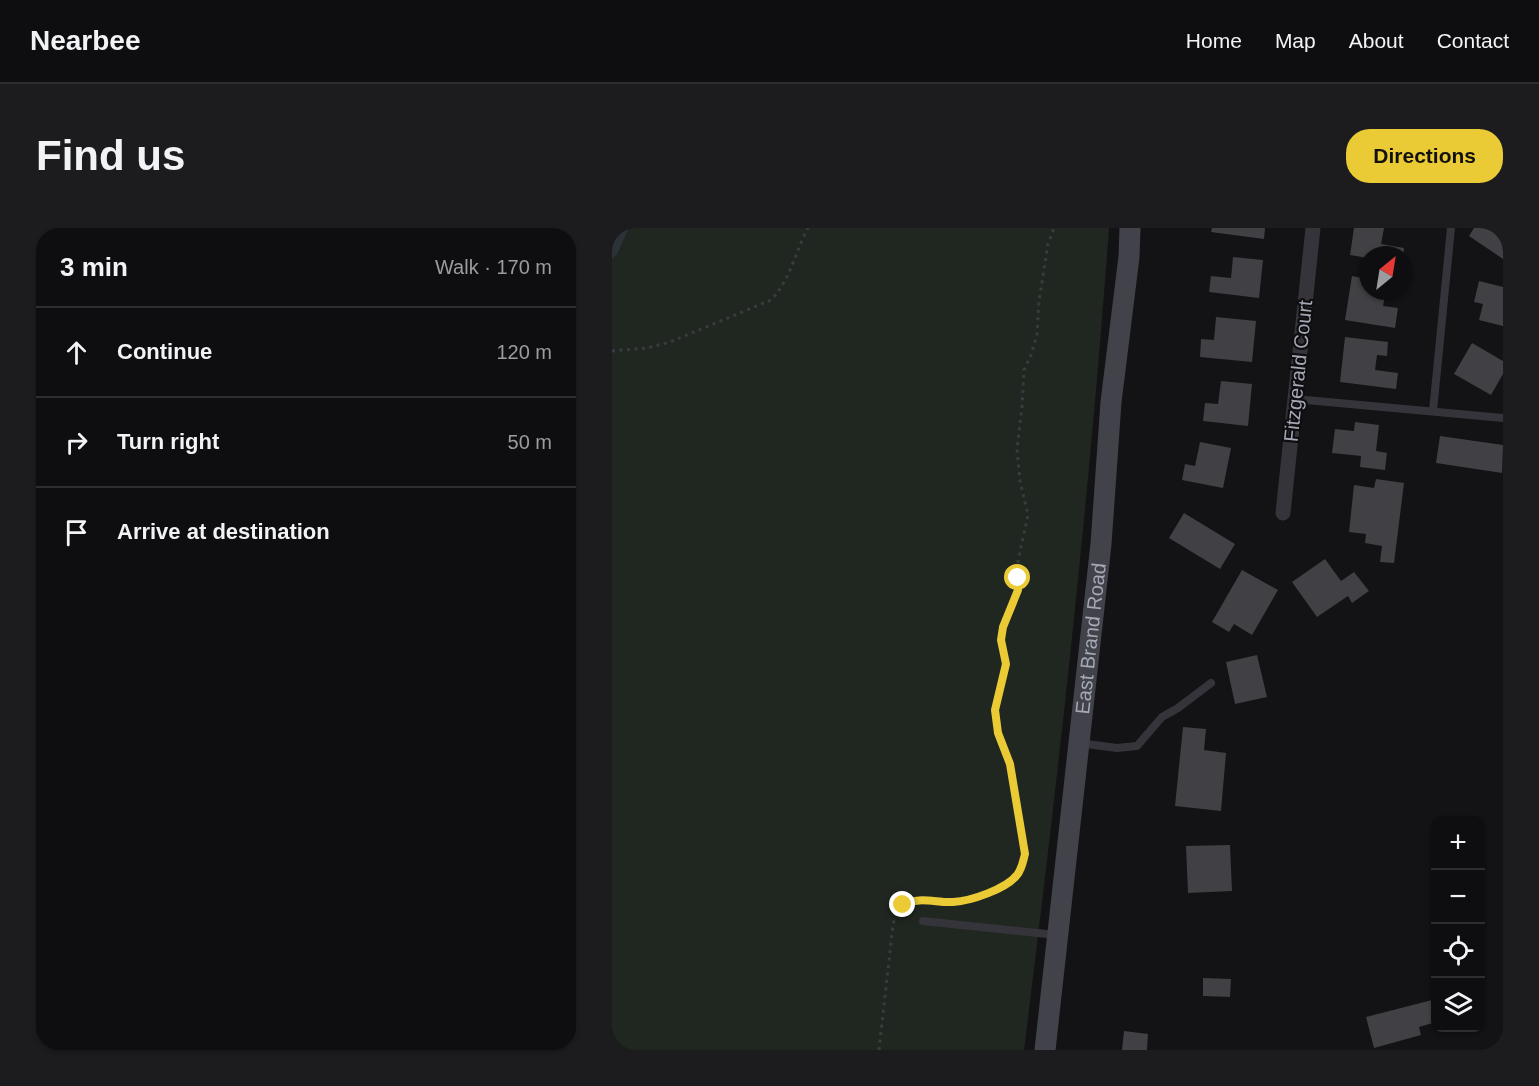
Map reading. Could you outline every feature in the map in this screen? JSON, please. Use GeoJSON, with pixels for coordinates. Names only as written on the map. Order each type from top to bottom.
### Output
{"type":"FeatureCollection","features":[{"type":"Feature","properties":{"kind":"main road","name":"East Brand Road"},"geometry":{"type":"LineString","coordinates":[[1045,1050],[1101,544],[1111,402],[1129,257],[1130,228]]}},
{"type":"Feature","properties":{"kind":"street","name":"Fitzgerald Court"},"geometry":{"type":"LineString","coordinates":[[1283,513],[1313,228]]}},
{"type":"Feature","properties":{"kind":"lane"},"geometry":{"type":"LineString","coordinates":[[1432,411],[1451,228]]}},
{"type":"Feature","properties":{"kind":"lane"},"geometry":{"type":"LineString","coordinates":[[1295,399],[1503,418]]}},
{"type":"Feature","properties":{"kind":"lane"},"geometry":{"type":"LineString","coordinates":[[1078,743],[1117,748],[1137,746],[1162,717],[1211,683]]}},
{"type":"Feature","properties":{"kind":"lane"},"geometry":{"type":"LineString","coordinates":[[923,921],[1057,935]]}},
{"type":"Feature","properties":{"kind":"path"},"geometry":{"type":"LineString","coordinates":[[612,351],[647,348],[670,342],[771,300],[783,288],[808,228]]}},
{"type":"Feature","properties":{"kind":"path"},"geometry":{"type":"LineString","coordinates":[[879,1050],[893,925],[898,910],[918,900],[953,902],[984,895],[1016,876],[1023,865],[1025,854],[1010,764],[998,733],[995,710],[1006,664],[1001,640],[1003,627],[1018,590],[1018,561],[1028,515],[1020,481],[1017,449],[1024,370],[1037,334],[1039,301],[1048,244],[1054,228]]}},
{"type":"Feature","properties":{"kind":"shaded area"},"geometry":{"type":"Polygon","coordinates":[[[612,228],[1109,228],[1072,640],[1024,1050],[612,1050],[612,228]]]}},
{"type":"Feature","properties":{"kind":"shaded area"},"geometry":{"type":"Polygon","coordinates":[[[612,228],[629,228],[617,254],[612,259],[612,228]]]}},
{"type":"Feature","properties":{"kind":"building"},"geometry":{"type":"Polygon","coordinates":[[[1212,228],[1265,228],[1264,239],[1211,232],[1212,228]]]}},
{"type":"Feature","properties":{"kind":"building"},"geometry":{"type":"Polygon","coordinates":[[[1354,228],[1384,228],[1381,244],[1392,246],[1359,246],[1359,256],[1350,255],[1354,228]]]}},
{"type":"Feature","properties":{"kind":"building"},"geometry":{"type":"Polygon","coordinates":[[[1474,228],[1503,228],[1503,259],[1469,236],[1474,228]]]}},
{"type":"Feature","properties":{"kind":"building"},"geometry":{"type":"Polygon","coordinates":[[[1233,257],[1263,260],[1259,298],[1209,292],[1211,276],[1231,278],[1233,257]]]}},
{"type":"Feature","properties":{"kind":"building"},"geometry":{"type":"Polygon","coordinates":[[[1352,276],[1359,277],[1359,300],[1384,300],[1383,306],[1398,308],[1395,328],[1345,320],[1352,276]]]}},
{"type":"Feature","properties":{"kind":"building"},"geometry":{"type":"Polygon","coordinates":[[[1479,281],[1503,287],[1503,326],[1479,320],[1483,304],[1474,302],[1479,281]]]}},
{"type":"Feature","properties":{"kind":"building"},"geometry":{"type":"Polygon","coordinates":[[[1216,317],[1256,321],[1252,362],[1200,357],[1201,339],[1214,340],[1216,317]]]}},
{"type":"Feature","properties":{"kind":"building"},"geometry":{"type":"Polygon","coordinates":[[[1345,337],[1388,342],[1387,356],[1377,355],[1375,370],[1398,373],[1396,389],[1340,382],[1345,337]]]}},
{"type":"Feature","properties":{"kind":"building"},"geometry":{"type":"Polygon","coordinates":[[[1472,343],[1503,361],[1503,374],[1491,395],[1454,374],[1472,343]]]}},
{"type":"Feature","properties":{"kind":"building"},"geometry":{"type":"Polygon","coordinates":[[[1221,381],[1252,384],[1248,426],[1203,421],[1205,403],[1218,404],[1221,381]]]}},
{"type":"Feature","properties":{"kind":"building"},"geometry":{"type":"Polygon","coordinates":[[[1355,422],[1379,425],[1376,451],[1387,453],[1385,470],[1360,467],[1361,456],[1332,453],[1335,429],[1354,431],[1355,422]]]}},
{"type":"Feature","properties":{"kind":"building"},"geometry":{"type":"Polygon","coordinates":[[[1440,436],[1503,445],[1502,473],[1436,463],[1440,436]]]}},
{"type":"Feature","properties":{"kind":"building"},"geometry":{"type":"Polygon","coordinates":[[[1200,442],[1231,448],[1223,488],[1182,480],[1185,464],[1195,466],[1200,442]]]}},
{"type":"Feature","properties":{"kind":"building"},"geometry":{"type":"Polygon","coordinates":[[[1376,479],[1404,483],[1394,563],[1380,562],[1382,546],[1365,543],[1366,534],[1349,532],[1354,485],[1374,488],[1376,479]]]}},
{"type":"Feature","properties":{"kind":"building"},"geometry":{"type":"Polygon","coordinates":[[[1184,513],[1235,544],[1220,569],[1169,538],[1184,513]]]}},
{"type":"Feature","properties":{"kind":"building"},"geometry":{"type":"Polygon","coordinates":[[[1325,559],[1341,581],[1354,572],[1369,591],[1352,603],[1348,596],[1317,617],[1292,582],[1325,559]]]}},
{"type":"Feature","properties":{"kind":"building"},"geometry":{"type":"Polygon","coordinates":[[[1242,570],[1278,590],[1252,635],[1234,624],[1229,632],[1212,622],[1242,570]]]}},
{"type":"Feature","properties":{"kind":"building"},"geometry":{"type":"Polygon","coordinates":[[[1257,655],[1267,697],[1235,704],[1226,662],[1257,655]]]}},
{"type":"Feature","properties":{"kind":"building"},"geometry":{"type":"Polygon","coordinates":[[[1183,727],[1206,729],[1204,750],[1226,753],[1221,811],[1175,806],[1183,727]]]}},
{"type":"Feature","properties":{"kind":"building"},"geometry":{"type":"Polygon","coordinates":[[[1230,845],[1232,891],[1188,893],[1186,846],[1230,845]]]}},
{"type":"Feature","properties":{"kind":"building"},"geometry":{"type":"Polygon","coordinates":[[[1203,978],[1231,979],[1230,997],[1203,996],[1203,978]]]}},
{"type":"Feature","properties":{"kind":"building"},"geometry":{"type":"Polygon","coordinates":[[[1431,1000],[1431,1023],[1419,1027],[1421,1035],[1374,1048],[1366,1017],[1431,1000]]]}},
{"type":"Feature","properties":{"kind":"building"},"geometry":{"type":"Polygon","coordinates":[[[1124,1031],[1148,1034],[1147,1050],[1122,1050],[1124,1031]]]}},
{"type":"Feature","properties":{"kind":"route"},"geometry":{"type":"LineString","coordinates":[[903,905],[918,900],[953,902],[984,895],[1007,883],[1016,876],[1023,865],[1025,854],[1010,764],[998,733],[995,710],[1006,664],[1002,653],[1003,627],[1018,590],[1018,578]]}}]}
